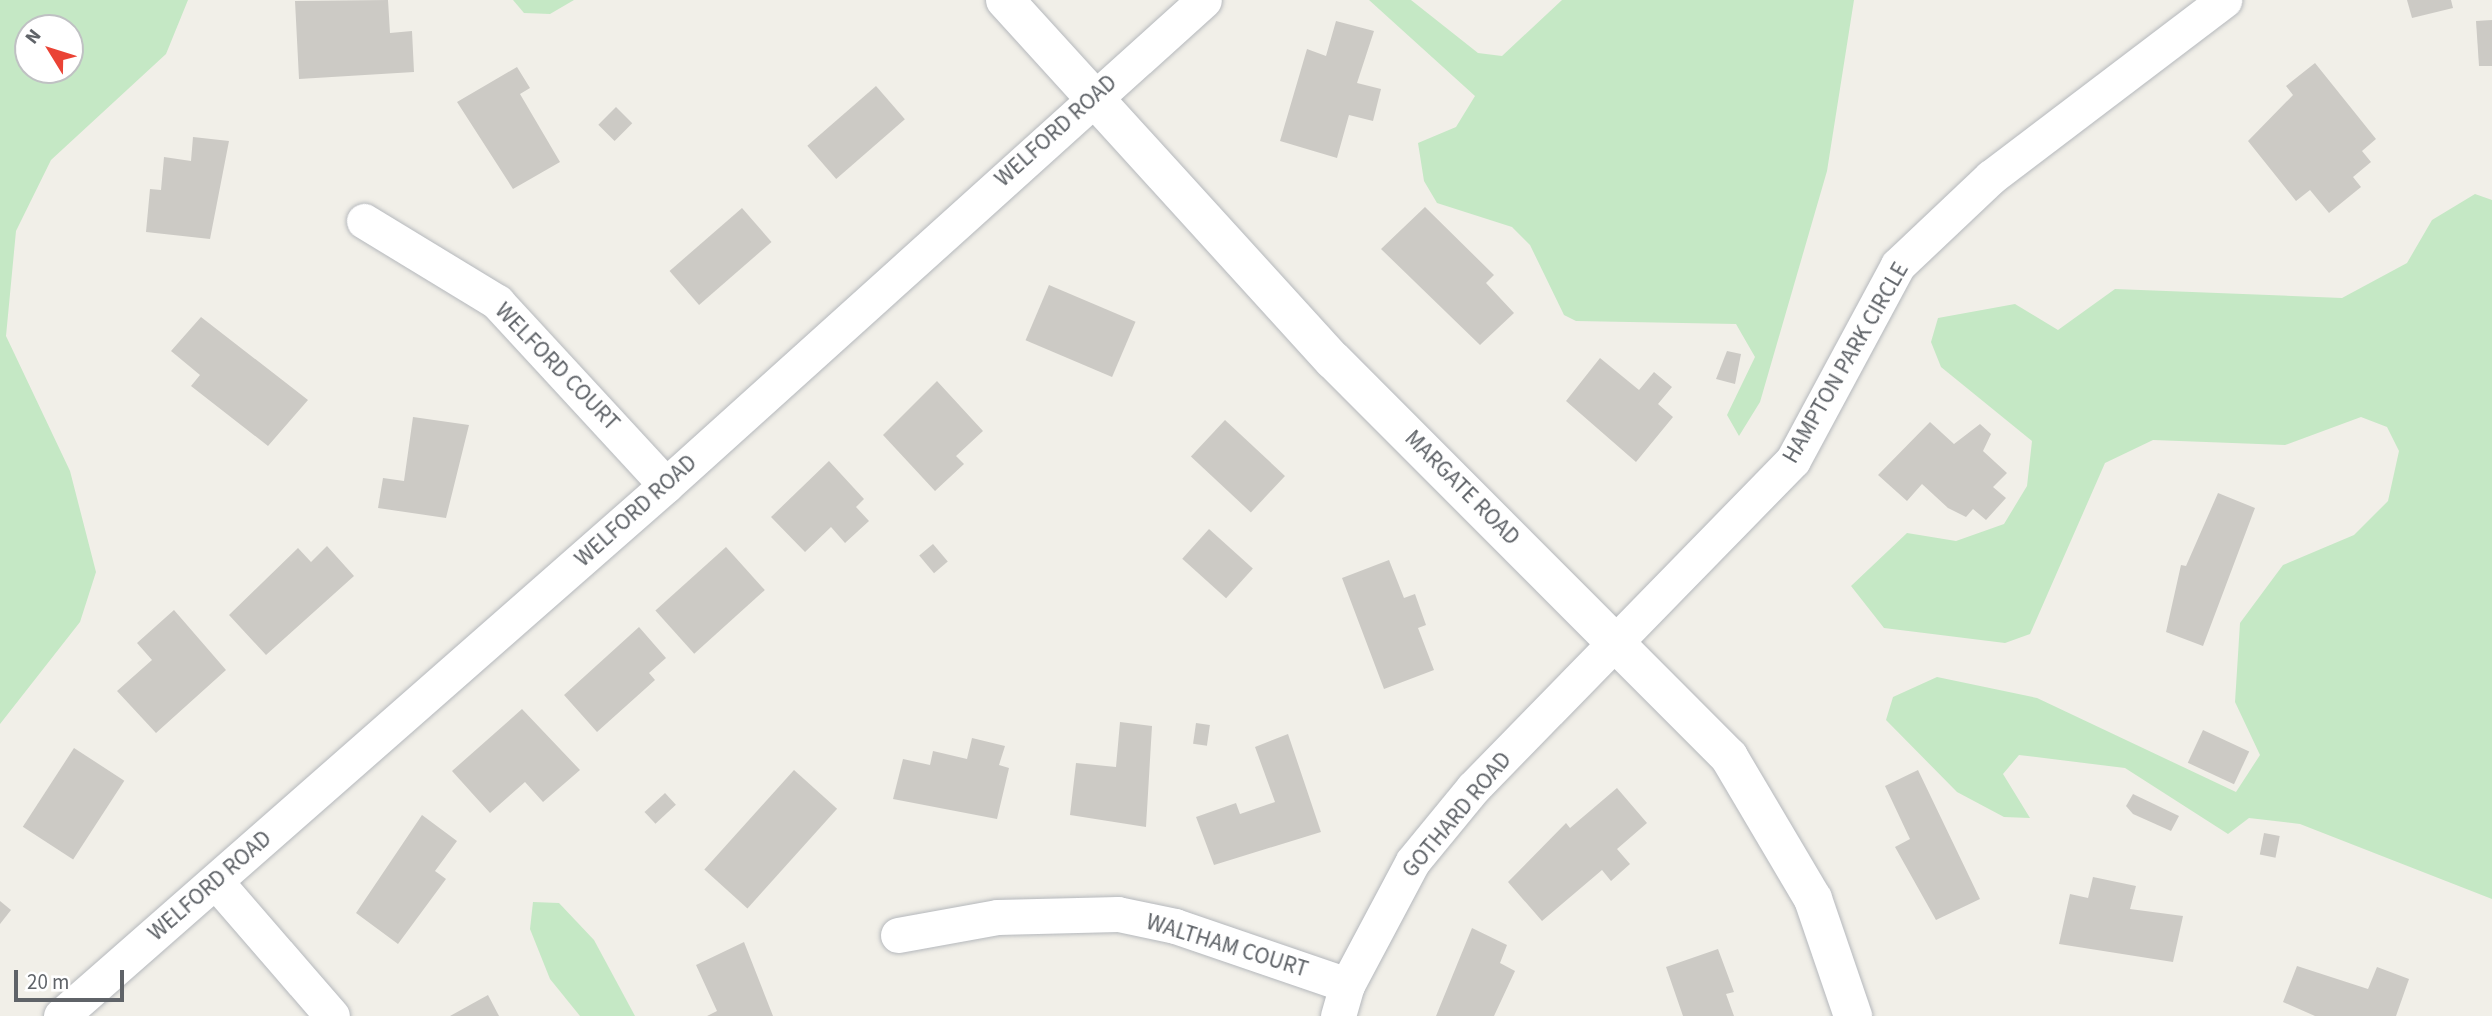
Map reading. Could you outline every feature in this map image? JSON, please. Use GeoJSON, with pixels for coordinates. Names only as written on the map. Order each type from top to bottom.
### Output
{"type":"FeatureCollection","features":[{"type":"Feature","properties":{"kind":"street","name":"MARGATE ROAD"},"geometry":{"type":"LineString","coordinates":[[1005,0],[1092,99],[1333,360],[1729,757],[1772,822],[1813,899],[1853,1016]]}},
{"type":"Feature","properties":{"kind":"street","name":"WELFORD ROAD"},"geometry":{"type":"LineString","coordinates":[[61,1016],[666,485],[1204,0]]}},
{"type":"Feature","properties":{"kind":"street","name":"HAMPTON PARK CIRCLE"},"geometry":{"type":"LineString","coordinates":[[1615,640],[1793,460],[1898,265],[1991,177],[2224,0]]}},
{"type":"Feature","properties":{"kind":"street","name":"WELFORD COURT"},"geometry":{"type":"LineString","coordinates":[[364,220],[496,302],[666,485]]}},
{"type":"Feature","properties":{"kind":"street","name":"GOTHARD ROAD"},"geometry":{"type":"LineString","coordinates":[[1342,1000],[1413,862],[1473,788],[1615,640]]}},
{"type":"Feature","properties":{"kind":"street"},"geometry":{"type":"LineString","coordinates":[[216,882],[332,1016]]}},
{"type":"Feature","properties":{"kind":"street","name":"WALTHAM COURT"},"geometry":{"type":"LineString","coordinates":[[898,936],[997,917],[1118,914],[1175,926],[1342,1000]]}},
{"type":"Feature","properties":{"kind":"green space"},"geometry":{"type":"Polygon","coordinates":[[[0,0],[188,0],[166,54],[51,160],[16,231],[6,336],[70,471],[96,572],[80,622],[0,724],[0,0]]]}},
{"type":"Feature","properties":{"kind":"green space"},"geometry":{"type":"Polygon","coordinates":[[[513,0],[574,0],[550,14],[524,13],[513,0]]]}},
{"type":"Feature","properties":{"kind":"green space"},"geometry":{"type":"Polygon","coordinates":[[[1369,0],[1411,0],[1478,53],[1502,56],[1562,0],[1854,0],[1827,171],[1760,402],[1739,436],[1727,415],[1755,357],[1736,324],[1576,321],[1564,315],[1530,245],[1512,227],[1437,203],[1424,181],[1418,143],[1456,127],[1475,96],[1369,0]]]}},
{"type":"Feature","properties":{"kind":"green space"},"geometry":{"type":"Polygon","coordinates":[[[2475,194],[2492,200],[2492,899],[2300,824],[2249,818],[2228,834],[2125,768],[2019,755],[2003,774],[2030,818],[2004,817],[1957,792],[1886,720],[1893,697],[1937,677],[2037,698],[2236,792],[2260,755],[2235,702],[2240,623],[2283,565],[2354,535],[2388,501],[2399,451],[2387,427],[2361,417],[2285,445],[2153,440],[2105,463],[2030,634],[2005,643],[1884,628],[1851,586],[1907,533],[1956,541],[2004,524],[2027,486],[2032,441],[1941,367],[1931,342],[1938,318],[2015,304],[2058,330],[2115,289],[2342,298],[2407,263],[2432,220],[2475,194]]]}},
{"type":"Feature","properties":{"kind":"green space"},"geometry":{"type":"Polygon","coordinates":[[[533,902],[559,903],[594,940],[635,1016],[580,1016],[550,979],[530,929],[533,902]]]}},
{"type":"Feature","properties":{"kind":"building"},"geometry":{"type":"Polygon","coordinates":[[[388,0],[390,33],[412,31],[414,72],[299,79],[295,1],[388,0]]]}},
{"type":"Feature","properties":{"kind":"building"},"geometry":{"type":"Polygon","coordinates":[[[2407,0],[2451,0],[2453,8],[2412,18],[2407,0]]]}},
{"type":"Feature","properties":{"kind":"building"},"geometry":{"type":"Polygon","coordinates":[[[2492,20],[2492,66],[2479,66],[2476,21],[2492,20]]]}},
{"type":"Feature","properties":{"kind":"building"},"geometry":{"type":"Polygon","coordinates":[[[1336,21],[1374,31],[1357,83],[1381,89],[1373,121],[1349,115],[1337,158],[1280,141],[1307,49],[1326,56],[1336,21]]]}},
{"type":"Feature","properties":{"kind":"building"},"geometry":{"type":"Polygon","coordinates":[[[2315,63],[2376,139],[2362,151],[2371,162],[2353,177],[2361,187],[2329,213],[2310,190],[2296,201],[2248,141],[2293,95],[2286,86],[2315,63]]]}},
{"type":"Feature","properties":{"kind":"building"},"geometry":{"type":"Polygon","coordinates":[[[517,67],[530,88],[520,94],[560,162],[513,189],[457,102],[517,67]]]}},
{"type":"Feature","properties":{"kind":"building"},"geometry":{"type":"Polygon","coordinates":[[[876,86],[905,119],[836,179],[807,146],[876,86]]]}},
{"type":"Feature","properties":{"kind":"building"},"geometry":{"type":"Polygon","coordinates":[[[616,107],[632,123],[615,141],[598,125],[616,107]]]}},
{"type":"Feature","properties":{"kind":"building"},"geometry":{"type":"Polygon","coordinates":[[[193,137],[229,141],[210,239],[146,232],[150,189],[161,190],[164,157],[191,161],[193,137]]]}},
{"type":"Feature","properties":{"kind":"building"},"geometry":{"type":"Polygon","coordinates":[[[1425,207],[1494,275],[1486,283],[1514,313],[1480,345],[1381,249],[1425,207]]]}},
{"type":"Feature","properties":{"kind":"building"},"geometry":{"type":"Polygon","coordinates":[[[742,208],[772,242],[699,305],[670,271],[742,208]]]}},
{"type":"Feature","properties":{"kind":"building"},"geometry":{"type":"Polygon","coordinates":[[[1049,285],[1136,322],[1112,377],[1026,340],[1049,285]]]}},
{"type":"Feature","properties":{"kind":"building"},"geometry":{"type":"Polygon","coordinates":[[[201,317],[308,400],[268,446],[191,386],[200,375],[171,351],[201,317]]]}},
{"type":"Feature","properties":{"kind":"building"},"geometry":{"type":"Polygon","coordinates":[[[1727,351],[1741,354],[1735,384],[1716,379],[1727,351]]]}},
{"type":"Feature","properties":{"kind":"building"},"geometry":{"type":"Polygon","coordinates":[[[1600,358],[1639,390],[1654,372],[1672,387],[1658,404],[1673,417],[1636,462],[1566,401],[1600,358]]]}},
{"type":"Feature","properties":{"kind":"building"},"geometry":{"type":"Polygon","coordinates":[[[937,381],[983,431],[956,456],[964,464],[935,491],[883,435],[937,381]]]}},
{"type":"Feature","properties":{"kind":"building"},"geometry":{"type":"Polygon","coordinates":[[[413,417],[469,425],[446,518],[378,508],[383,478],[404,481],[413,417]]]}},
{"type":"Feature","properties":{"kind":"building"},"geometry":{"type":"Polygon","coordinates":[[[1225,420],[1285,476],[1251,512],[1191,457],[1225,420]]]}},
{"type":"Feature","properties":{"kind":"building"},"geometry":{"type":"Polygon","coordinates":[[[1930,422],[1954,444],[1980,424],[1991,434],[1983,451],[2007,473],[1993,487],[2006,498],[1986,520],[1973,509],[1966,517],[1948,508],[1922,484],[1907,501],[1878,475],[1930,422]]]}},
{"type":"Feature","properties":{"kind":"building"},"geometry":{"type":"Polygon","coordinates":[[[829,461],[864,499],[856,507],[869,521],[845,543],[831,527],[805,552],[771,517],[829,461]]]}},
{"type":"Feature","properties":{"kind":"building"},"geometry":{"type":"Polygon","coordinates":[[[2218,493],[2255,508],[2203,646],[2166,632],[2181,565],[2186,566],[2218,493]]]}},
{"type":"Feature","properties":{"kind":"building"},"geometry":{"type":"Polygon","coordinates":[[[1209,529],[1253,568],[1226,598],[1182,559],[1209,529]]]}},
{"type":"Feature","properties":{"kind":"building"},"geometry":{"type":"Polygon","coordinates":[[[933,544],[948,562],[934,573],[919,556],[933,544]]]}},
{"type":"Feature","properties":{"kind":"building"},"geometry":{"type":"Polygon","coordinates":[[[327,546],[354,576],[266,655],[229,615],[298,548],[311,562],[327,546]]]}},
{"type":"Feature","properties":{"kind":"building"},"geometry":{"type":"Polygon","coordinates":[[[726,547],[765,590],[694,654],[655,611],[726,547]]]}},
{"type":"Feature","properties":{"kind":"building"},"geometry":{"type":"Polygon","coordinates":[[[1389,560],[1404,598],[1415,594],[1426,625],[1418,628],[1434,670],[1384,689],[1342,578],[1389,560]]]}},
{"type":"Feature","properties":{"kind":"building"},"geometry":{"type":"Polygon","coordinates":[[[174,610],[226,670],[156,733],[117,691],[152,660],[137,643],[174,610]]]}},
{"type":"Feature","properties":{"kind":"building"},"geometry":{"type":"Polygon","coordinates":[[[639,627],[666,658],[649,673],[655,680],[597,732],[564,695],[639,627]]]}},
{"type":"Feature","properties":{"kind":"building"},"geometry":{"type":"Polygon","coordinates":[[[522,709],[580,770],[543,802],[525,782],[490,813],[452,771],[522,709]]]}},
{"type":"Feature","properties":{"kind":"building"},"geometry":{"type":"Polygon","coordinates":[[[1120,722],[1152,726],[1146,827],[1070,815],[1076,763],[1116,767],[1120,722]]]}},
{"type":"Feature","properties":{"kind":"building"},"geometry":{"type":"Polygon","coordinates":[[[1196,723],[1210,725],[1207,746],[1193,744],[1196,723]]]}},
{"type":"Feature","properties":{"kind":"building"},"geometry":{"type":"Polygon","coordinates":[[[2203,730],[2249,752],[2234,784],[2188,763],[2203,730]]]}},
{"type":"Feature","properties":{"kind":"building"},"geometry":{"type":"Polygon","coordinates":[[[1288,734],[1321,832],[1214,865],[1196,817],[1236,803],[1240,814],[1275,802],[1255,747],[1288,734]]]}},
{"type":"Feature","properties":{"kind":"building"},"geometry":{"type":"Polygon","coordinates":[[[972,738],[1005,746],[999,765],[1009,768],[997,819],[893,799],[903,759],[930,765],[933,751],[967,759],[972,738]]]}},
{"type":"Feature","properties":{"kind":"building"},"geometry":{"type":"Polygon","coordinates":[[[74,748],[124,781],[73,860],[23,827],[74,748]]]}},
{"type":"Feature","properties":{"kind":"building"},"geometry":{"type":"Polygon","coordinates":[[[794,770],[837,809],[747,908],[704,870],[794,770]]]}},
{"type":"Feature","properties":{"kind":"building"},"geometry":{"type":"Polygon","coordinates":[[[1918,770],[1980,899],[1936,920],[1895,847],[1910,839],[1885,786],[1918,770]]]}},
{"type":"Feature","properties":{"kind":"building"},"geometry":{"type":"Polygon","coordinates":[[[1617,788],[1647,823],[1617,849],[1630,864],[1611,881],[1602,870],[1542,921],[1508,882],[1566,823],[1570,828],[1617,788]]]}},
{"type":"Feature","properties":{"kind":"building"},"geometry":{"type":"Polygon","coordinates":[[[665,793],[676,805],[655,824],[645,812],[665,793]]]}},
{"type":"Feature","properties":{"kind":"building"},"geometry":{"type":"Polygon","coordinates":[[[2133,794],[2179,816],[2171,831],[2133,814],[2126,806],[2133,794]]]}},
{"type":"Feature","properties":{"kind":"building"},"geometry":{"type":"Polygon","coordinates":[[[422,815],[457,841],[435,871],[446,879],[398,944],[356,913],[422,815]]]}},
{"type":"Feature","properties":{"kind":"building"},"geometry":{"type":"Polygon","coordinates":[[[2264,833],[2280,836],[2276,858],[2260,855],[2264,833]]]}},
{"type":"Feature","properties":{"kind":"building"},"geometry":{"type":"Polygon","coordinates":[[[2093,877],[2136,886],[2130,909],[2183,916],[2173,962],[2059,944],[2070,894],[2088,898],[2093,877]]]}},
{"type":"Feature","properties":{"kind":"building"},"geometry":{"type":"Polygon","coordinates":[[[0,901],[11,910],[0,924],[0,901]]]}},
{"type":"Feature","properties":{"kind":"building"},"geometry":{"type":"Polygon","coordinates":[[[1472,928],[1507,945],[1500,963],[1515,971],[1494,1016],[1436,1016],[1472,928]]]}},
{"type":"Feature","properties":{"kind":"building"},"geometry":{"type":"Polygon","coordinates":[[[744,942],[773,1016],[707,1016],[717,1011],[696,965],[744,942]]]}},
{"type":"Feature","properties":{"kind":"building"},"geometry":{"type":"Polygon","coordinates":[[[1718,949],[1734,992],[1726,994],[1734,1016],[1683,1016],[1666,967],[1718,949]]]}},
{"type":"Feature","properties":{"kind":"building"},"geometry":{"type":"Polygon","coordinates":[[[2297,966],[2368,989],[2377,967],[2409,979],[2396,1016],[2315,1016],[2283,1002],[2297,966]]]}},
{"type":"Feature","properties":{"kind":"building"},"geometry":{"type":"Polygon","coordinates":[[[488,995],[499,1016],[450,1016],[488,995]]]}}]}
